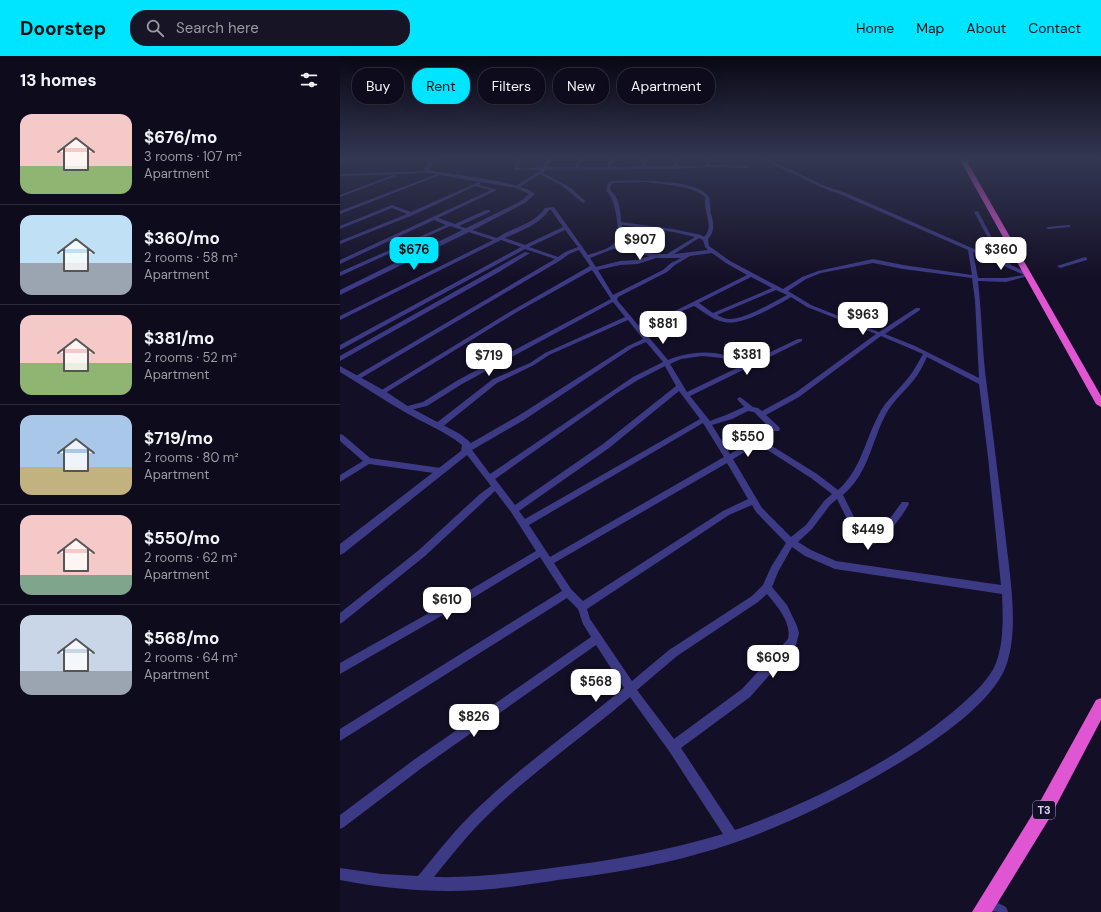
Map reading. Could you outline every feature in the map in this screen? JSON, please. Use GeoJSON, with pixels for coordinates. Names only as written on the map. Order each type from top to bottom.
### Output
{"type":"FeatureCollection","features":[{"type":"Feature","properties":{"kind":"highway"},"geometry":{"type":"LineString","coordinates":[[985,198],[1101,404]]}},
{"type":"Feature","properties":{"kind":"highway","name":"T3"},"geometry":{"type":"LineString","coordinates":[[984,908],[1043,813],[1101,705]]}},
{"type":"Feature","properties":{"kind":"street"},"geometry":{"type":"LineString","coordinates":[[340,213],[378,198]]}},
{"type":"Feature","properties":{"kind":"street"},"geometry":{"type":"LineString","coordinates":[[340,243],[446,198]]}},
{"type":"Feature","properties":{"kind":"street"},"geometry":{"type":"LineString","coordinates":[[340,262],[478,198]]}},
{"type":"Feature","properties":{"kind":"street"},"geometry":{"type":"LineString","coordinates":[[340,293],[467,231],[529,198]]}},
{"type":"Feature","properties":{"kind":"street"},"geometry":{"type":"LineString","coordinates":[[579,198],[582,202]]}},
{"type":"Feature","properties":{"kind":"street"},"geometry":{"type":"LineString","coordinates":[[587,257],[613,247],[618,242],[620,236],[618,208],[614,198]]}},
{"type":"Feature","properties":{"kind":"street"},"geometry":{"type":"LineString","coordinates":[[705,238],[710,234],[712,225],[708,210],[707,198]]}},
{"type":"Feature","properties":{"kind":"street"},"geometry":{"type":"LineString","coordinates":[[853,198],[1029,275]]}},
{"type":"Feature","properties":{"kind":"street"},"geometry":{"type":"LineString","coordinates":[[340,228],[392,206],[411,214]]}},
{"type":"Feature","properties":{"kind":"street"},"geometry":{"type":"LineString","coordinates":[[340,318],[540,218],[548,209],[552,209],[587,257],[628,318],[666,362],[680,387],[706,422],[759,510],[791,542],[808,553],[836,565],[1005,590]]}},
{"type":"Feature","properties":{"kind":"street"},"geometry":{"type":"LineString","coordinates":[[455,226],[488,211]]}},
{"type":"Feature","properties":{"kind":"street"},"geometry":{"type":"LineString","coordinates":[[976,212],[990,238],[1009,266]]}},
{"type":"Feature","properties":{"kind":"street"},"geometry":{"type":"LineString","coordinates":[[434,218],[467,231],[525,247],[560,259]]}},
{"type":"Feature","properties":{"kind":"street"},"geometry":{"type":"LineString","coordinates":[[357,222],[363,224]]}},
{"type":"Feature","properties":{"kind":"street"},"geometry":{"type":"LineString","coordinates":[[618,223],[638,227],[688,232],[705,238]]}},
{"type":"Feature","properties":{"kind":"street"},"geometry":{"type":"LineString","coordinates":[[340,274],[449,225]]}},
{"type":"Feature","properties":{"kind":"street"},"geometry":{"type":"LineString","coordinates":[[369,226],[375,229]]}},
{"type":"Feature","properties":{"kind":"street"},"geometry":{"type":"LineString","coordinates":[[1048,228],[1068,226]]}},
{"type":"Feature","properties":{"kind":"street"},"geometry":{"type":"LineString","coordinates":[[340,348],[525,247],[566,228]]}},
{"type":"Feature","properties":{"kind":"street"},"geometry":{"type":"LineString","coordinates":[[668,255],[676,252],[679,248],[699,236]]}},
{"type":"Feature","properties":{"kind":"street"},"geometry":{"type":"LineString","coordinates":[[705,238],[706,246],[712,251],[809,306],[908,345],[983,383]]}},
{"type":"Feature","properties":{"kind":"street"},"geometry":{"type":"LineString","coordinates":[[613,247],[656,256]]}},
{"type":"Feature","properties":{"kind":"street"},"geometry":{"type":"LineString","coordinates":[[356,378],[568,253],[580,248]]}},
{"type":"Feature","properties":{"kind":"street"},"geometry":{"type":"LineString","coordinates":[[340,874],[420,884],[457,884],[514,880],[611,867],[672,854],[733,837],[788,816],[875,771],[920,743],[951,720],[981,693],[1000,667],[1006,645],[1008,622],[993,458],[983,383],[974,278],[970,250]]}},
{"type":"Feature","properties":{"kind":"street"},"geometry":{"type":"LineString","coordinates":[[382,393],[515,311],[594,268],[620,263],[638,262],[656,256],[688,256],[712,251]]}},
{"type":"Feature","properties":{"kind":"street"},"geometry":{"type":"LineString","coordinates":[[340,359],[527,253]]}},
{"type":"Feature","properties":{"kind":"street"},"geometry":{"type":"LineString","coordinates":[[406,409],[425,404],[460,382],[614,299],[615,296],[665,271],[673,264],[688,256]]}},
{"type":"Feature","properties":{"kind":"street"},"geometry":{"type":"LineString","coordinates":[[1060,266],[1085,258]]}},
{"type":"Feature","properties":{"kind":"street"},"geometry":{"type":"LineString","coordinates":[[783,292],[804,278],[820,272],[873,261],[974,278],[1006,280],[1029,275]]}},
{"type":"Feature","properties":{"kind":"street"},"geometry":{"type":"LineString","coordinates":[[637,328],[694,303],[751,274]]}},
{"type":"Feature","properties":{"kind":"street"},"geometry":{"type":"LineString","coordinates":[[713,315],[776,288]]}},
{"type":"Feature","properties":{"kind":"street"},"geometry":{"type":"LineString","coordinates":[[694,303],[710,315],[730,322],[781,301],[791,295]]}},
{"type":"Feature","properties":{"kind":"street"},"geometry":{"type":"LineString","coordinates":[[761,415],[796,395],[880,334],[918,309]]}},
{"type":"Feature","properties":{"kind":"street"},"geometry":{"type":"LineString","coordinates":[[438,426],[495,381],[532,364],[547,354],[628,318]]}},
{"type":"Feature","properties":{"kind":"street"},"geometry":{"type":"LineString","coordinates":[[340,550],[464,454],[467,449],[521,418],[630,347],[646,340]]}},
{"type":"Feature","properties":{"kind":"street"},"geometry":{"type":"LineString","coordinates":[[686,395],[800,340]]}},
{"type":"Feature","properties":{"kind":"street"},"geometry":{"type":"LineString","coordinates":[[420,884],[483,811],[508,788],[600,715],[673,654],[755,599],[767,588],[774,570],[791,542],[809,527],[827,504],[849,485],[860,471],[882,415],[890,402],[911,379],[926,354]]}},
{"type":"Feature","properties":{"kind":"street"},"geometry":{"type":"LineString","coordinates":[[340,619],[422,553],[483,496],[493,482],[626,385],[655,366],[687,356],[718,355],[735,359],[745,367]]}},
{"type":"Feature","properties":{"kind":"street"},"geometry":{"type":"LineString","coordinates":[[340,369],[382,393],[406,409],[463,440],[467,444],[467,449],[514,510],[568,592],[582,607],[586,621],[630,689],[673,747],[733,837]]}},
{"type":"Feature","properties":{"kind":"street"},"geometry":{"type":"LineString","coordinates":[[514,510],[606,446],[680,387]]}},
{"type":"Feature","properties":{"kind":"street"},"geometry":{"type":"LineString","coordinates":[[740,399],[776,429]]}},
{"type":"Feature","properties":{"kind":"street"},"geometry":{"type":"LineString","coordinates":[[523,524],[706,422],[729,417],[747,408],[751,409]]}},
{"type":"Feature","properties":{"kind":"street"},"geometry":{"type":"LineString","coordinates":[[340,437],[368,461],[442,471]]}},
{"type":"Feature","properties":{"kind":"street"},"geometry":{"type":"LineString","coordinates":[[548,562],[758,441],[814,476],[839,495],[853,523],[868,541],[874,540],[893,519],[900,514],[905,504]]}},
{"type":"Feature","properties":{"kind":"street"},"geometry":{"type":"LineString","coordinates":[[340,479],[368,461]]}},
{"type":"Feature","properties":{"kind":"street"},"geometry":{"type":"LineString","coordinates":[[582,607],[726,513],[753,501]]}},
{"type":"Feature","properties":{"kind":"street"},"geometry":{"type":"LineString","coordinates":[[340,669],[473,593],[541,552]]}},
{"type":"Feature","properties":{"kind":"street"},"geometry":{"type":"LineString","coordinates":[[673,747],[746,693],[792,642],[794,633],[788,619],[774,594],[767,588]]}},
{"type":"Feature","properties":{"kind":"street"},"geometry":{"type":"LineString","coordinates":[[340,735],[568,592]]}},
{"type":"Feature","properties":{"kind":"street"},"geometry":{"type":"LineString","coordinates":[[340,823],[419,763],[597,638]]}},
{"type":"Feature","properties":{"kind":"street"},"geometry":{"type":"LineString","coordinates":[[984,908],[1001,912]]}}]}
